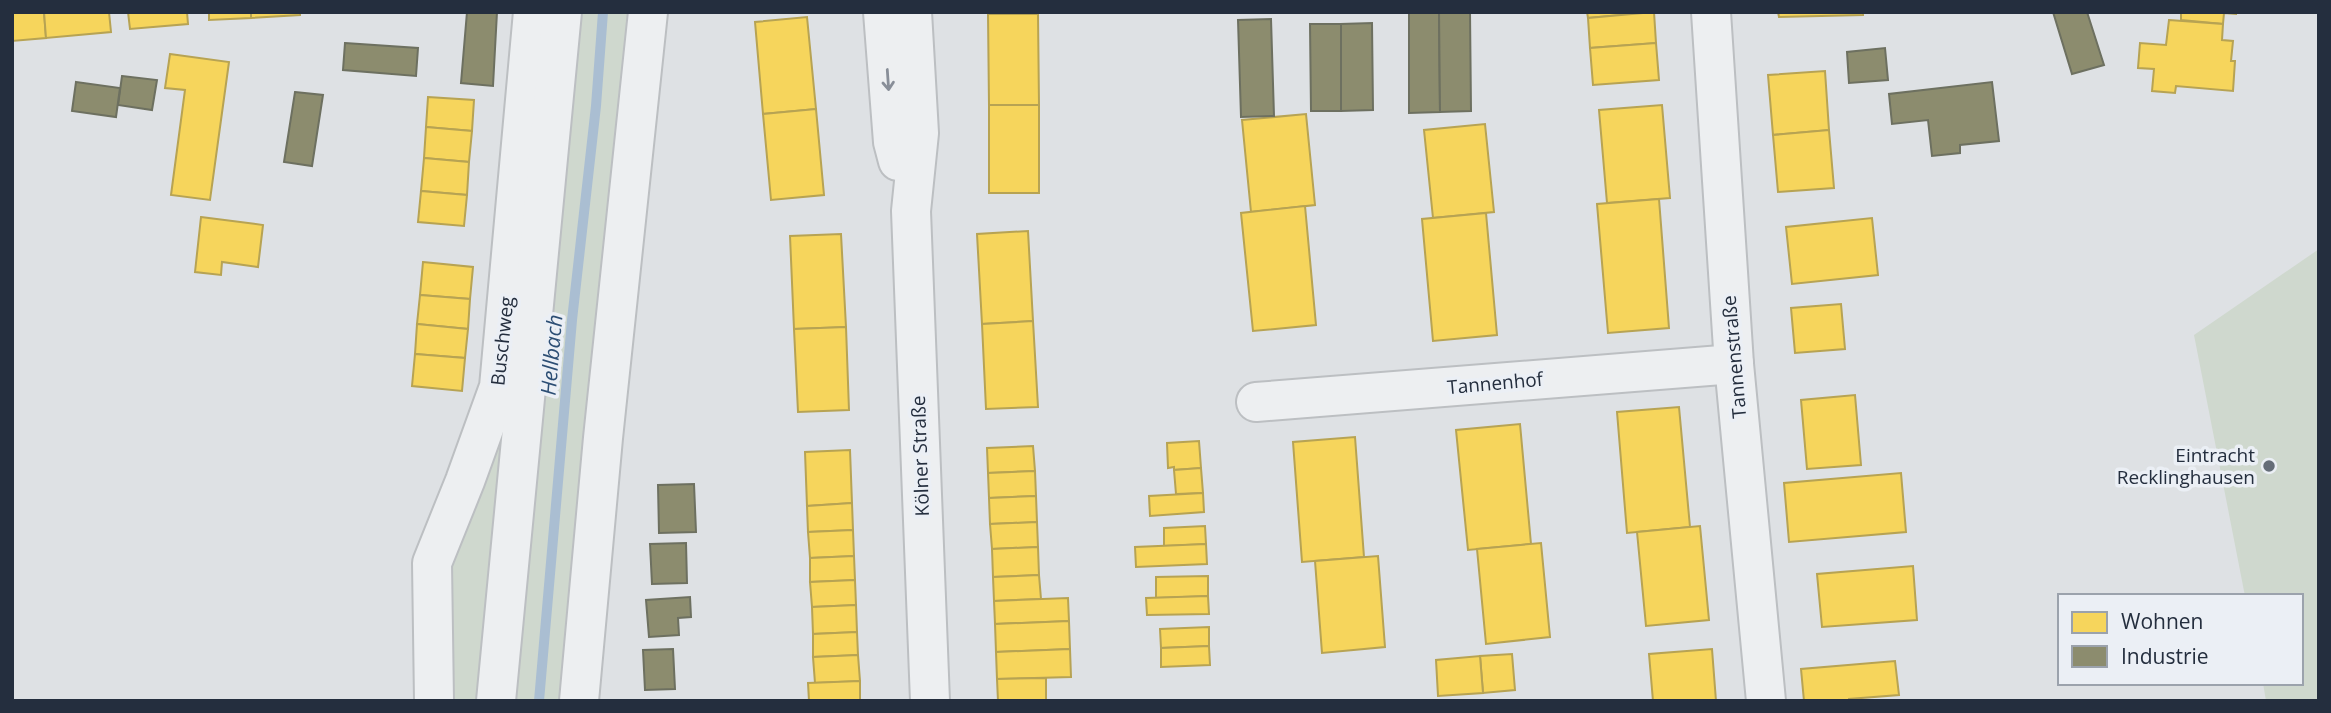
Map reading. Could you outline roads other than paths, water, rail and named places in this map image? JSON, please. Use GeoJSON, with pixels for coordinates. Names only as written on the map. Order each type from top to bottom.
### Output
{"type":"FeatureCollection","features":[{"type":"Feature","properties":{"kind":"street","name":"Buschweg"},"geometry":{"type":"LineString","coordinates":[[434,701],[432,563],[499,387],[533,12]]}},
{"type":"Feature","properties":{"kind":"street"},"geometry":{"type":"LineString","coordinates":[[496,701],[562,12]]}},
{"type":"Feature","properties":{"kind":"street"},"geometry":{"type":"LineString","coordinates":[[579,701],[604,425],[648,12]]}},
{"type":"Feature","properties":{"kind":"street","name":"Kölner Straße"},"geometry":{"type":"LineString","coordinates":[[883,12],[893,142],[911,211]]}},
{"type":"Feature","properties":{"kind":"street","name":"Kölner Straße"},"geometry":{"type":"LineString","coordinates":[[912,12],[919,133],[911,211],[930,701]]}},
{"type":"Feature","properties":{"kind":"street","name":"Tannenstraße"},"geometry":{"type":"LineString","coordinates":[[1711,12],[1734,364],[1766,701]]}},
{"type":"Feature","properties":{"kind":"street","name":"Tannenhof"},"geometry":{"type":"LineString","coordinates":[[1256,402],[1734,364]]}},
{"type":"Feature","properties":{"kind":"waterway","name":"Hellbach"},"geometry":{"type":"LineString","coordinates":[[539,701],[572,320],[596,106],[603,12]]}},
{"type":"Feature","properties":{"kind":"place","name":"Eintracht Recklinghausen"},"geometry":{"type":"Point","coordinates":[2269,466]}}]}
